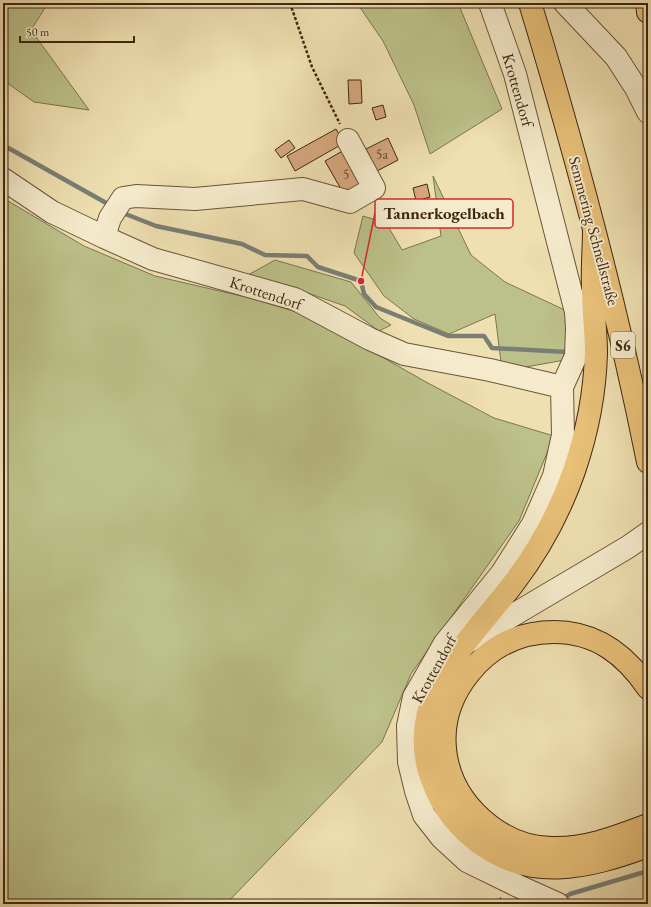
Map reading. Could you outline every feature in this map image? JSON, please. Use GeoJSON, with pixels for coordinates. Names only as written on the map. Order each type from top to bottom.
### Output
{"type":"FeatureCollection","features":[{"type":"Feature","properties":{"kind":"highway","name":"Semmering Schnellstraße"},"geometry":{"type":"LineString","coordinates":[[530,3],[553,78],[594,229],[625,354],[648,462]]}},
{"type":"Feature","properties":{"kind":"highway"},"geometry":{"type":"LineString","coordinates":[[647,3],[648,12]]}},
{"type":"Feature","properties":{"kind":"highway"},"geometry":{"type":"LineString","coordinates":[[594,229],[593,289],[596,322],[594,384],[590,413],[574,472],[551,524],[532,558],[514,584],[465,644],[447,669],[435,690],[429,707],[424,743],[426,762],[440,799],[451,816],[464,831],[478,843],[495,853],[516,862],[534,866],[571,867],[614,858],[648,846]]}},
{"type":"Feature","properties":{"kind":"highway"},"geometry":{"type":"LineString","coordinates":[[648,688],[639,674],[627,661],[612,649],[597,641],[561,632],[526,634],[508,641],[490,651],[477,663],[464,680],[454,696],[448,711],[444,744],[446,760],[451,777],[459,794],[481,819],[512,840],[543,847],[570,848],[610,839],[648,826]]}},
{"type":"Feature","properties":{"kind":"street","name":"Krottendorf"},"geometry":{"type":"LineString","coordinates":[[490,3],[515,74],[576,312],[576,356],[562,387],[563,434],[554,476],[533,524],[502,573],[445,643],[414,697],[408,726],[409,762],[424,815],[442,838],[467,861],[558,904]]}},
{"type":"Feature","properties":{"kind":"street"},"geometry":{"type":"LineString","coordinates":[[565,3],[616,57],[636,88],[648,112]]}},
{"type":"Feature","properties":{"kind":"street"},"geometry":{"type":"LineString","coordinates":[[104,237],[110,218],[124,198],[136,196],[195,199],[303,189],[350,202],[374,188],[348,140]]}},
{"type":"Feature","properties":{"kind":"street","name":"Krottendorf"},"geometry":{"type":"LineString","coordinates":[[3,179],[52,212],[154,259],[295,300],[370,340],[404,354],[490,370],[562,387]]}},
{"type":"Feature","properties":{"kind":"street"},"geometry":{"type":"LineString","coordinates":[[465,644],[628,548],[648,532]]}},
{"type":"Feature","properties":{"kind":"path"},"geometry":{"type":"LineString","coordinates":[[290,3],[312,67],[348,140]]}},
{"type":"Feature","properties":{"kind":"green space"},"geometry":{"type":"Polygon","coordinates":[[[3,3],[48,3],[31,30],[89,110],[34,102],[3,80],[3,3]]]}},
{"type":"Feature","properties":{"kind":"green space"},"geometry":{"type":"Polygon","coordinates":[[[357,3],[458,3],[502,109],[430,154],[414,105],[383,41],[357,3]]]}},
{"type":"Feature","properties":{"kind":"green space"},"geometry":{"type":"Polygon","coordinates":[[[433,176],[471,255],[505,282],[569,312],[565,360],[520,368],[501,362],[495,314],[449,334],[414,319],[384,296],[354,253],[363,216],[386,223],[402,250],[441,236],[433,176]]]}},
{"type":"Feature","properties":{"kind":"green space"},"geometry":{"type":"Polygon","coordinates":[[[3,198],[84,246],[155,276],[250,298],[310,316],[426,382],[494,418],[554,436],[519,521],[411,674],[382,742],[226,904],[3,904],[3,198]]]}},
{"type":"Feature","properties":{"kind":"green space"},"geometry":{"type":"Polygon","coordinates":[[[275,260],[351,282],[380,318],[391,325],[379,331],[345,306],[248,275],[275,260]]]}},
{"type":"Feature","properties":{"kind":"building"},"geometry":{"type":"Polygon","coordinates":[[[348,80],[361,80],[362,103],[349,104],[348,80]]]}},
{"type":"Feature","properties":{"kind":"building"},"geometry":{"type":"Polygon","coordinates":[[[383,105],[386,117],[376,120],[372,108],[383,105]]]}},
{"type":"Feature","properties":{"kind":"building"},"geometry":{"type":"Polygon","coordinates":[[[336,129],[344,143],[295,171],[287,156],[336,129]]]}},
{"type":"Feature","properties":{"kind":"building"},"geometry":{"type":"Polygon","coordinates":[[[388,138],[398,160],[377,171],[366,149],[388,138]]]}},
{"type":"Feature","properties":{"kind":"building"},"geometry":{"type":"Polygon","coordinates":[[[289,140],[295,148],[281,158],[275,150],[289,140]]]}},
{"type":"Feature","properties":{"kind":"building"},"geometry":{"type":"Polygon","coordinates":[[[346,149],[367,187],[346,198],[325,161],[346,149]]]}},
{"type":"Feature","properties":{"kind":"building"},"geometry":{"type":"Polygon","coordinates":[[[427,184],[430,197],[416,201],[413,188],[427,184]]]}},
{"type":"Feature","properties":{"kind":"waterway"},"geometry":{"type":"LineString","coordinates":[[3,145],[108,204]]}},
{"type":"Feature","properties":{"kind":"waterway"},"geometry":{"type":"LineString","coordinates":[[123,213],[156,226],[242,244],[265,255],[307,256],[318,267],[361,281],[364,294],[376,307],[448,336],[484,336],[492,348],[567,352]]}},
{"type":"Feature","properties":{"kind":"waterway"},"geometry":{"type":"LineString","coordinates":[[561,900],[570,894],[648,871]]}},
{"type":"Feature","properties":{"kind":"place","name":"Tannerkogelbach"},"geometry":{"type":"Point","coordinates":[361,281]}}]}
